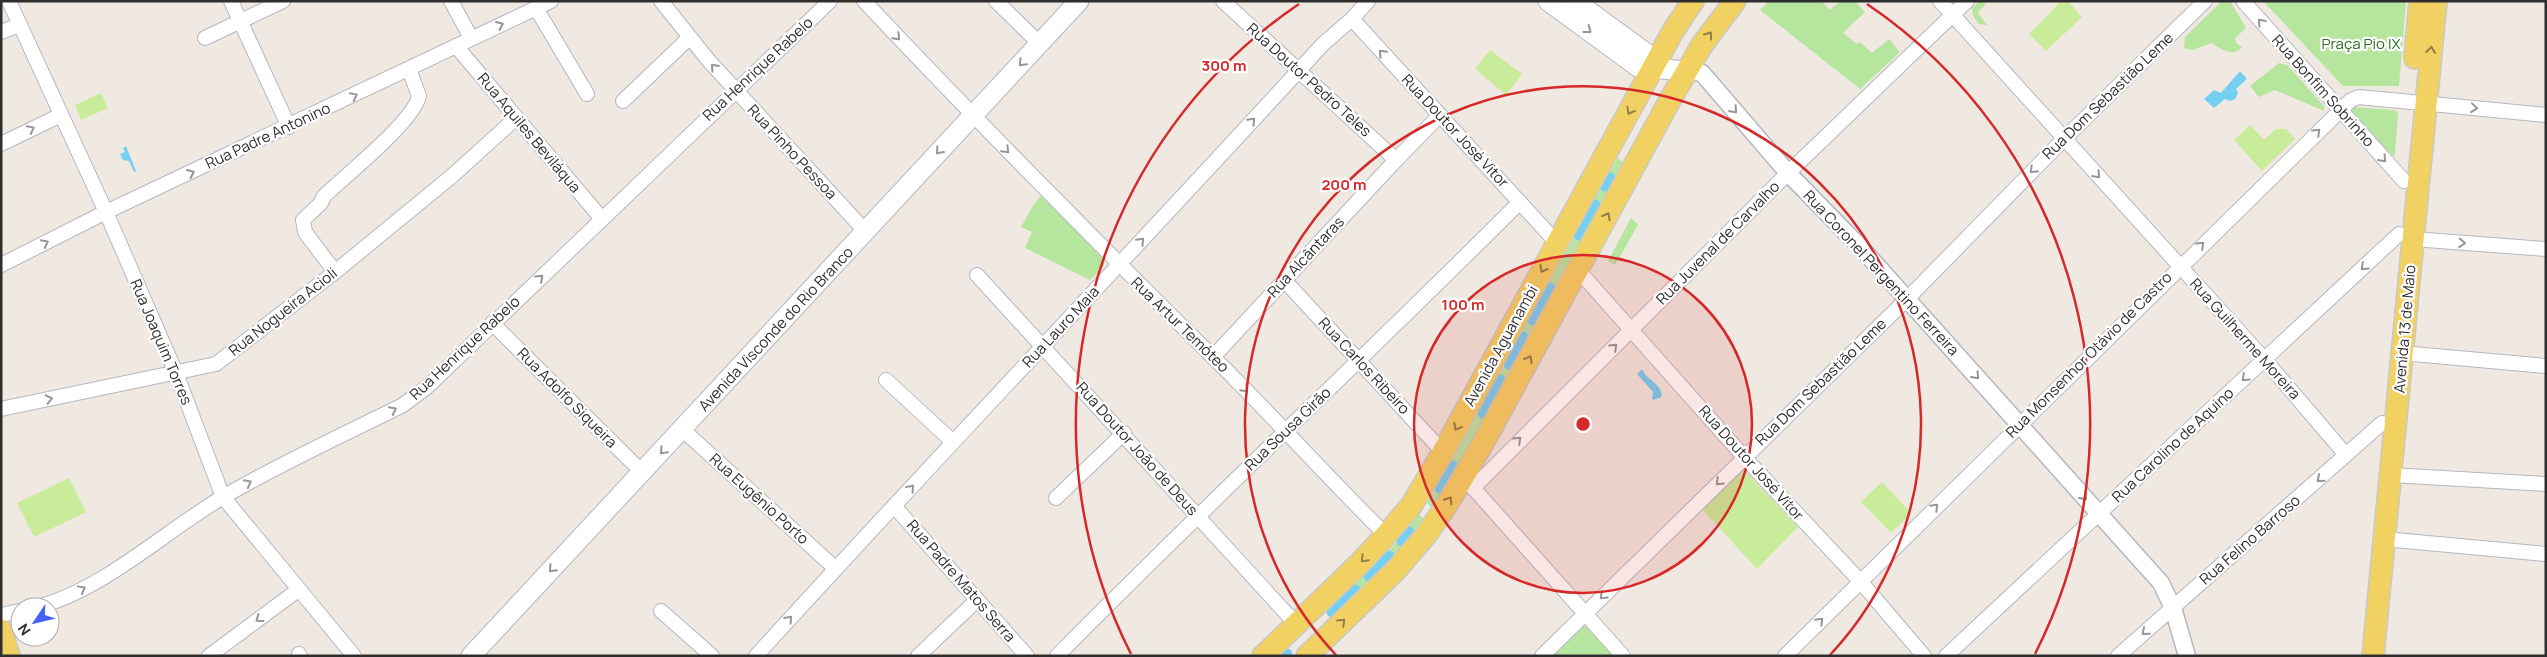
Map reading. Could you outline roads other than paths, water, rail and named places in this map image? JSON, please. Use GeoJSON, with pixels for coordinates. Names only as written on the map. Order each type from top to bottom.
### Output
{"type":"FeatureCollection","features":[{"type":"Feature","properties":{"kind":"main road","name":"Avenida Visconde do Rio Branco"},"geometry":{"type":"LineString","coordinates":[[471,656],[683,430],[1079,1]]}},
{"type":"Feature","properties":{"kind":"main road","name":"Rua Coronel Pergentino Ferreira"},"geometry":{"type":"LineString","coordinates":[[1548,1],[1638,67],[1655,65],[1687,71]]}},
{"type":"Feature","properties":{"kind":"main road"},"geometry":{"type":"LineString","coordinates":[[1575,1],[1655,65]]}},
{"type":"Feature","properties":{"kind":"main road","name":"Avenida Aguanambi"},"geometry":{"type":"LineString","coordinates":[[1263,656],[1386,535],[1411,506],[1444,452],[1673,30],[1693,1]]}},
{"type":"Feature","properties":{"kind":"main road","name":"Avenida Aguanambi"},"geometry":{"type":"LineString","coordinates":[[1315,653],[1394,571],[1468,483],[1578,270],[1687,71],[1702,45],[1735,1]]}},
{"type":"Feature","properties":{"kind":"main road","name":"Avenida 13 de Maio"},"geometry":{"type":"LineString","coordinates":[[2360,656],[2382,423],[2406,236],[2418,102],[2420,1]]}},
{"type":"Feature","properties":{"kind":"main road","name":"Avenida 13 de Maio"},"geometry":{"type":"LineString","coordinates":[[2373,656],[2402,353],[2406,236],[2404,181],[2436,1]]}},
{"type":"Feature","properties":{"kind":"main road"},"geometry":{"type":"LineString","coordinates":[[1,630],[9,656]]}},
{"type":"Feature","properties":{"kind":"street","name":"Rua Joaquim Torres"},"geometry":{"type":"LineString","coordinates":[[9,1],[106,212],[176,373],[223,497],[354,656]]}},
{"type":"Feature","properties":{"kind":"street"},"geometry":{"type":"LineString","coordinates":[[231,1],[289,127]]}},
{"type":"Feature","properties":{"kind":"street"},"geometry":{"type":"LineString","coordinates":[[205,38],[283,1]]}},
{"type":"Feature","properties":{"kind":"street"},"geometry":{"type":"LineString","coordinates":[[451,1],[471,38]]}},
{"type":"Feature","properties":{"kind":"street","name":"Rua Padre Antonino"},"geometry":{"type":"LineString","coordinates":[[1,266],[106,212],[289,127],[550,1]]}},
{"type":"Feature","properties":{"kind":"street","name":"Rua Pinho Pessoa"},"geometry":{"type":"LineString","coordinates":[[661,1],[689,38],[735,90],[866,232]]}},
{"type":"Feature","properties":{"kind":"street","name":"Rua Henrique Rabelo"},"geometry":{"type":"LineString","coordinates":[[60,600],[95,582],[223,497],[403,405],[427,387],[830,1]]}},
{"type":"Feature","properties":{"kind":"street","name":"Rua Artur Temóteo"},"geometry":{"type":"LineString","coordinates":[[864,1],[972,115],[1119,265],[1213,357],[1386,535]]}},
{"type":"Feature","properties":{"kind":"street"},"geometry":{"type":"LineString","coordinates":[[996,1],[1040,44]]}},
{"type":"Feature","properties":{"kind":"street","name":"Rua Doutor Pedro Teles"},"geometry":{"type":"LineString","coordinates":[[1223,1],[1396,160]]}},
{"type":"Feature","properties":{"kind":"street","name":"Rua Lauro Maia"},"geometry":{"type":"LineString","coordinates":[[756,656],[835,568],[1044,346],[1323,44],[1352,20],[1368,1]]}},
{"type":"Feature","properties":{"kind":"street","name":"Rua Guilherme Moreira"},"geometry":{"type":"LineString","coordinates":[[1940,1],[2265,360],[2346,455]]}},
{"type":"Feature","properties":{"kind":"street","name":"Rua Juvenal de Carvalho"},"geometry":{"type":"LineString","coordinates":[[1468,483],[1513,445],[1632,330],[1788,173],[1967,1]]}},
{"type":"Feature","properties":{"kind":"street","name":"Rua Dom Sebastião Leme"},"geometry":{"type":"LineString","coordinates":[[1542,656],[1906,299],[2064,139],[2205,1]]}},
{"type":"Feature","properties":{"kind":"street","name":"Rua Bonfim Sobrinho"},"geometry":{"type":"LineString","coordinates":[[2243,1],[2404,181]]}},
{"type":"Feature","properties":{"kind":"street"},"geometry":{"type":"LineString","coordinates":[[536,8],[587,94]]}},
{"type":"Feature","properties":{"kind":"street","name":"Rua Doutor José Vitor"},"geometry":{"type":"LineString","coordinates":[[1352,20],[1557,243]]}},
{"type":"Feature","properties":{"kind":"street"},"geometry":{"type":"LineString","coordinates":[[1,32],[19,25]]}},
{"type":"Feature","properties":{"kind":"street"},"geometry":{"type":"LineString","coordinates":[[623,101],[689,38]]}},
{"type":"Feature","properties":{"kind":"street","name":"Rua Aquiles Beviláqua"},"geometry":{"type":"LineString","coordinates":[[456,46],[602,219]]}},
{"type":"Feature","properties":{"kind":"street"},"geometry":{"type":"LineString","coordinates":[[335,272],[305,232],[304,220],[321,203],[324,196],[392,133],[413,110],[419,96],[409,69]]}},
{"type":"Feature","properties":{"kind":"street","name":"Rua Coronel Pergentino Ferreira"},"geometry":{"type":"LineString","coordinates":[[1687,71],[1702,73],[1788,173],[1863,250],[2161,583],[2173,608],[2188,656]]}},
{"type":"Feature","properties":{"kind":"street","name":"Rua Monsenhor Otávio de Castro"},"geometry":{"type":"LineString","coordinates":[[1785,656],[2019,424],[2351,100],[2359,97],[2546,114]]}},
{"type":"Feature","properties":{"kind":"street"},"geometry":{"type":"LineString","coordinates":[[1,144],[61,115]]}},
{"type":"Feature","properties":{"kind":"street","name":"Rua Alcântaras"},"geometry":{"type":"LineString","coordinates":[[1213,357],[1440,115]]}},
{"type":"Feature","properties":{"kind":"street","name":"Rua Nogueira Acioli"},"geometry":{"type":"LineString","coordinates":[[1,409],[216,364],[335,272],[452,176],[516,118]]}},
{"type":"Feature","properties":{"kind":"street","name":"Rua Sousa Girão"},"geometry":{"type":"LineString","coordinates":[[1057,656],[1198,515],[1286,432],[1520,202]]}},
{"type":"Feature","properties":{"kind":"street"},"geometry":{"type":"LineString","coordinates":[[2406,236],[2546,249]]}},
{"type":"Feature","properties":{"kind":"street","name":"Rua Carolino de Aquino"},"geometry":{"type":"LineString","coordinates":[[1946,656],[2265,360],[2406,236]]}},
{"type":"Feature","properties":{"kind":"street","name":"Rua Doutor José Vitor"},"geometry":{"type":"LineString","coordinates":[[1578,270],[1744,457],[1860,582],[1924,656]]}},
{"type":"Feature","properties":{"kind":"street","name":"Rua Doutor João de Deus"},"geometry":{"type":"LineString","coordinates":[[977,275],[1124,433],[1296,624]]}},
{"type":"Feature","properties":{"kind":"street","name":"Rua Carlos Ribeiro"},"geometry":{"type":"LineString","coordinates":[[1285,280],[1444,452]]}},
{"type":"Feature","properties":{"kind":"street","name":"Rua Adolfo Siqueira"},"geometry":{"type":"LineString","coordinates":[[492,323],[642,473]]}},
{"type":"Feature","properties":{"kind":"street"},"geometry":{"type":"LineString","coordinates":[[2402,353],[2546,366]]}},
{"type":"Feature","properties":{"kind":"street"},"geometry":{"type":"LineString","coordinates":[[886,380],[953,442]]}},
{"type":"Feature","properties":{"kind":"street","name":"Rua Felino Barroso"},"geometry":{"type":"LineString","coordinates":[[2118,656],[2382,423]]}},
{"type":"Feature","properties":{"kind":"street","name":"Rua Eugênio Porto"},"geometry":{"type":"LineString","coordinates":[[683,430],[835,568]]}},
{"type":"Feature","properties":{"kind":"street"},"geometry":{"type":"LineString","coordinates":[[1056,498],[1124,433]]}},
{"type":"Feature","properties":{"kind":"street"},"geometry":{"type":"LineString","coordinates":[[2391,475],[2546,484]]}},
{"type":"Feature","properties":{"kind":"street"},"geometry":{"type":"LineString","coordinates":[[1468,483],[1623,656]]}},
{"type":"Feature","properties":{"kind":"street","name":"Rua Padre Matos Serra"},"geometry":{"type":"LineString","coordinates":[[894,506],[976,601],[1027,656]]}},
{"type":"Feature","properties":{"kind":"street"},"geometry":{"type":"LineString","coordinates":[[2384,539],[2546,554]]}},
{"type":"Feature","properties":{"kind":"street"},"geometry":{"type":"LineString","coordinates":[[209,656],[298,590]]}},
{"type":"Feature","properties":{"kind":"street"},"geometry":{"type":"LineString","coordinates":[[918,656],[976,601]]}},
{"type":"Feature","properties":{"kind":"street"},"geometry":{"type":"LineString","coordinates":[[661,611],[712,656]]}},
{"type":"Feature","properties":{"kind":"water"},"geometry":{"type":"Polygon","coordinates":[[[2240,71],[2247,79],[2236,89],[2238,93],[2235,99],[2230,101],[2225,99],[2214,108],[2204,99],[2214,90],[2221,93],[2240,71]]]}},
{"type":"Feature","properties":{"kind":"water"},"geometry":{"type":"Polygon","coordinates":[[[126,146],[136,171],[134,172],[129,161],[123,160],[120,154],[125,152],[123,148],[126,146]]]}},
{"type":"Feature","properties":{"kind":"water"},"geometry":{"type":"Polygon","coordinates":[[[1642,369],[1659,387],[1662,395],[1660,398],[1652,400],[1653,392],[1637,374],[1642,369]]]}},
{"type":"Feature","properties":{"kind":"waterway"},"geometry":{"type":"LineString","coordinates":[[1605,186],[1610,178]]}},
{"type":"Feature","properties":{"kind":"waterway"},"geometry":{"type":"LineString","coordinates":[[1579,235],[1595,205]]}},
{"type":"Feature","properties":{"kind":"waterway"},"geometry":{"type":"LineString","coordinates":[[1533,320],[1550,288]]}},
{"type":"Feature","properties":{"kind":"waterway"},"geometry":{"type":"LineString","coordinates":[[1509,364],[1523,337]]}},
{"type":"Feature","properties":{"kind":"waterway"},"geometry":{"type":"LineString","coordinates":[[1483,413],[1500,380]]}},
{"type":"Feature","properties":{"kind":"waterway"},"geometry":{"type":"LineString","coordinates":[[1440,488],[1453,466]]}},
{"type":"Feature","properties":{"kind":"waterway"},"geometry":{"type":"LineString","coordinates":[[1402,541],[1409,532]]}},
{"type":"Feature","properties":{"kind":"waterway"},"geometry":{"type":"LineString","coordinates":[[1369,576],[1389,556]]}},
{"type":"Feature","properties":{"kind":"waterway"},"geometry":{"type":"LineString","coordinates":[[1332,612],[1355,590]]}},
{"type":"Feature","properties":{"kind":"park label","name":"Praça Pio IX"},"geometry":{"type":"Point","coordinates":[2361,44]}}]}
